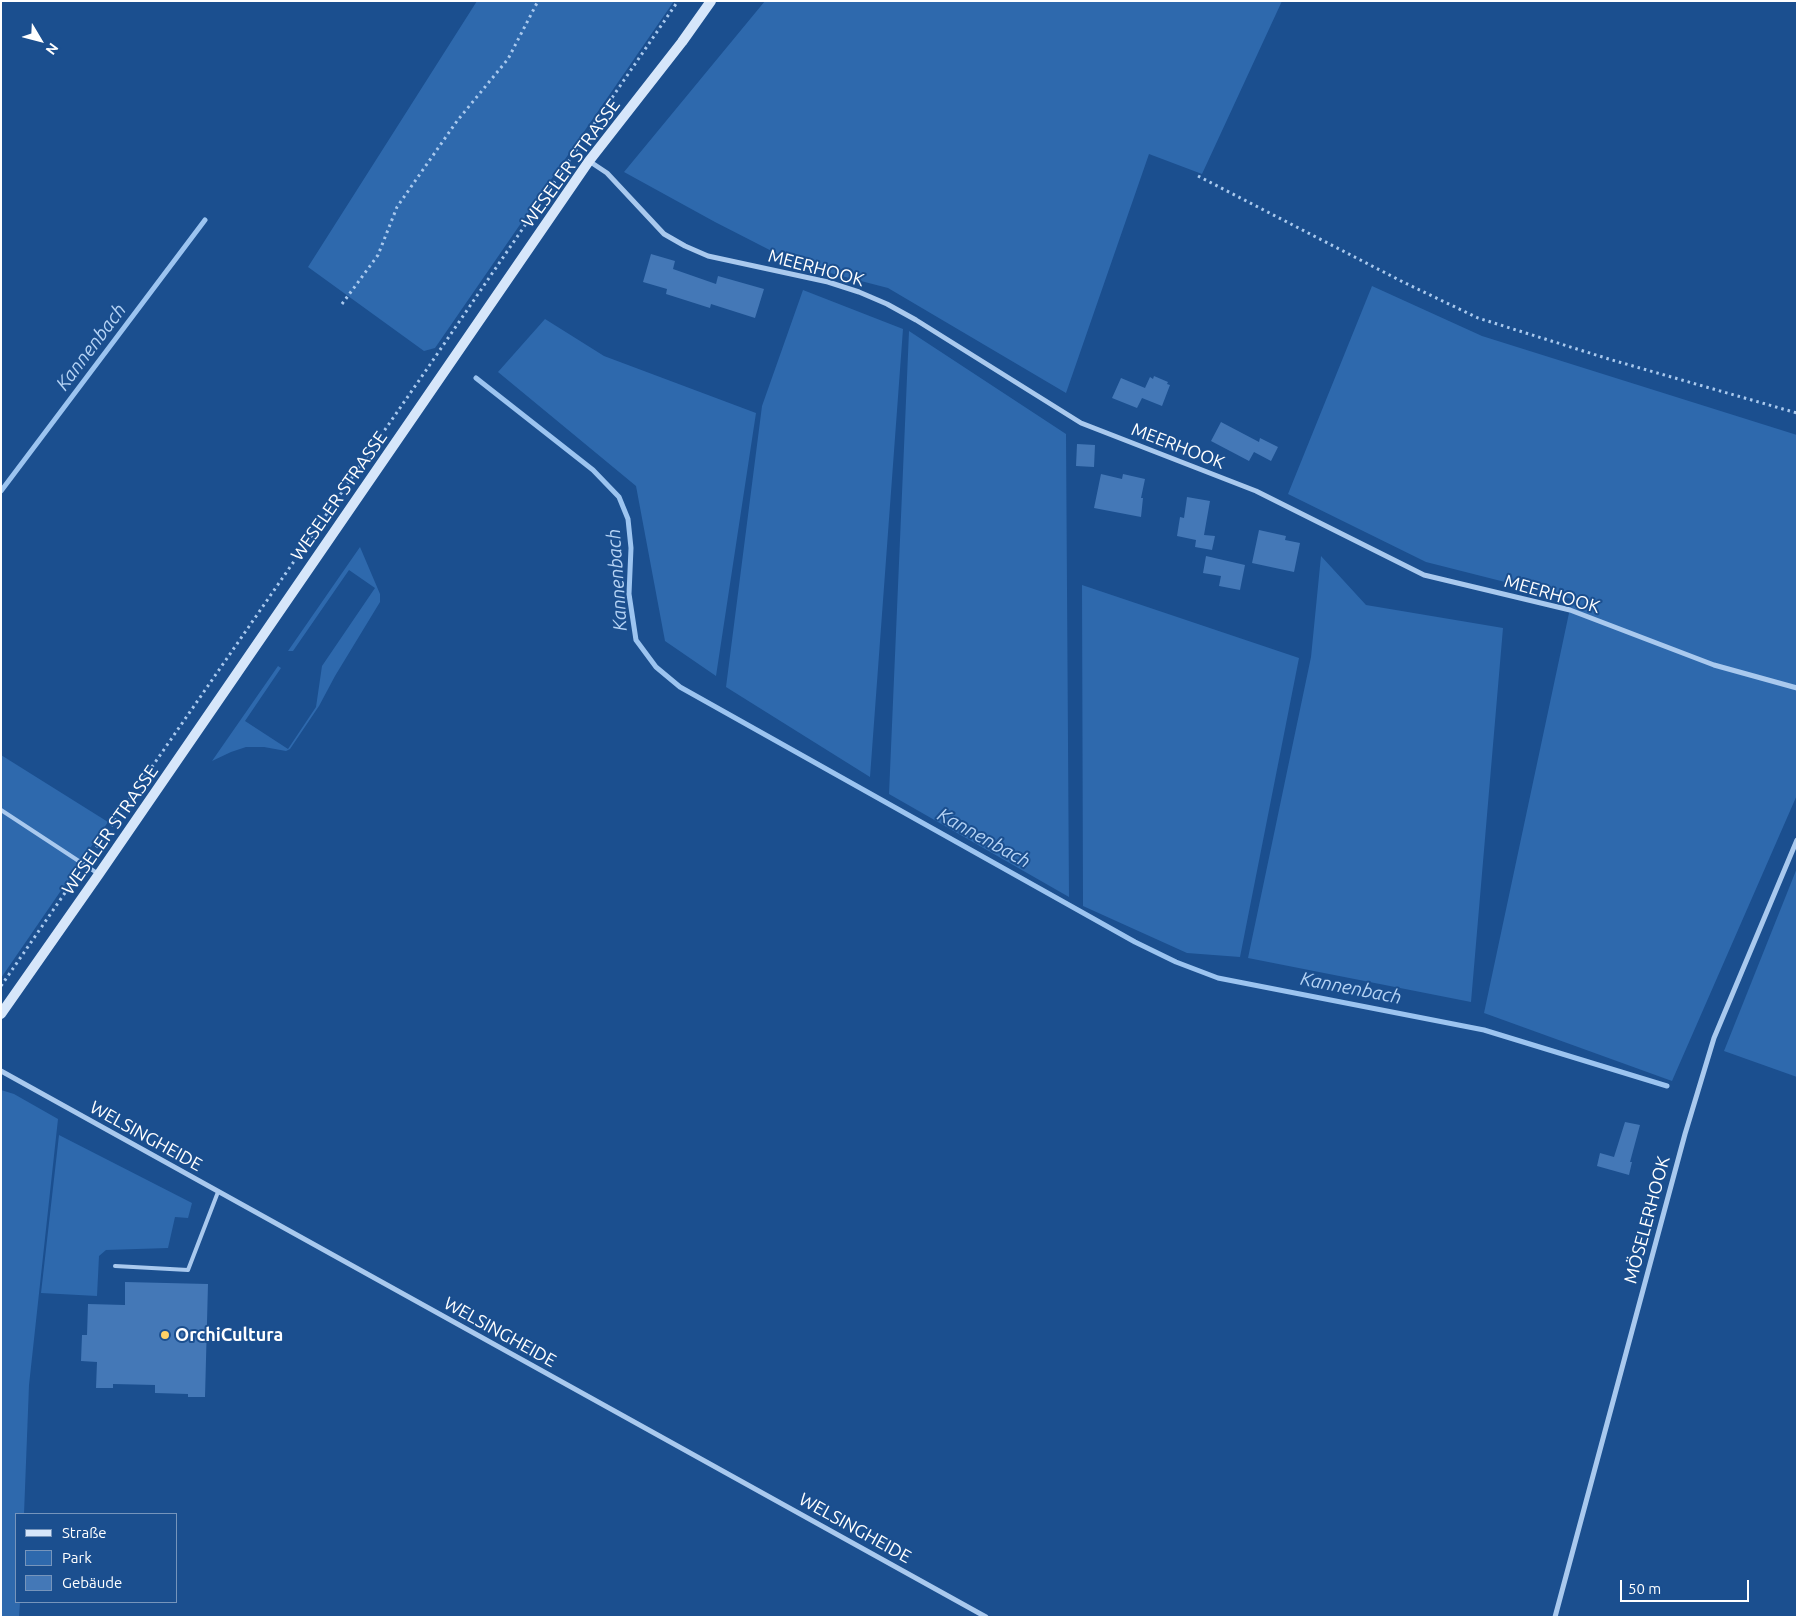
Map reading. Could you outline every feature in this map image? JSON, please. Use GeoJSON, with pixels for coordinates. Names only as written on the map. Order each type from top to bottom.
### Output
{"type":"FeatureCollection","features":[{"type":"Feature","properties":{"kind":"main road","name":"WESELER STRASSE"},"geometry":{"type":"LineString","coordinates":[[1,1014],[589,161],[682,42],[711,1]]}},
{"type":"Feature","properties":{"kind":"street","name":"MEERHOOK"},"geometry":{"type":"LineString","coordinates":[[589,161],[607,174],[664,234],[685,246],[708,256],[828,282],[887,304],[916,320],[1081,423],[1256,491],[1424,575],[1570,610],[1714,666],[1797,688]]}},
{"type":"Feature","properties":{"kind":"street","name":"MÖSELERHOOK"},"geometry":{"type":"LineString","coordinates":[[1555,1617],[1685,1134],[1714,1038],[1797,840]]}},
{"type":"Feature","properties":{"kind":"street","name":"WELSINGHEIDE"},"geometry":{"type":"LineString","coordinates":[[1,1071],[986,1617]]}},
{"type":"Feature","properties":{"kind":"lane"},"geometry":{"type":"LineString","coordinates":[[1,810],[99,874]]}},
{"type":"Feature","properties":{"kind":"lane"},"geometry":{"type":"LineString","coordinates":[[115,1266],[188,1270],[218,1192]]}},
{"type":"Feature","properties":{"kind":"path"},"geometry":{"type":"LineString","coordinates":[[342,304],[378,255],[398,207],[457,121],[508,58],[538,1]]}},
{"type":"Feature","properties":{"kind":"path"},"geometry":{"type":"LineString","coordinates":[[1,986],[429,366],[678,1]]}},
{"type":"Feature","properties":{"kind":"path"},"geometry":{"type":"LineString","coordinates":[[1198,176],[1403,282],[1478,318],[1612,360],[1797,413]]}},
{"type":"Feature","properties":{"kind":"green space"},"geometry":{"type":"Polygon","coordinates":[[[477,1],[674,1],[435,348],[424,351],[308,267],[477,1]]]}},
{"type":"Feature","properties":{"kind":"green space"},"geometry":{"type":"Polygon","coordinates":[[[765,1],[1282,1],[1202,174],[1149,154],[1066,393],[888,288],[799,265],[624,172],[765,1]]]}},
{"type":"Feature","properties":{"kind":"green space"},"geometry":{"type":"Polygon","coordinates":[[[1372,286],[1482,336],[1797,435],[1797,795],[1672,1081],[1484,1013],[1572,599],[1426,562],[1288,494],[1372,286]]]}},
{"type":"Feature","properties":{"kind":"green space"},"geometry":{"type":"Polygon","coordinates":[[[803,290],[903,329],[870,777],[726,687],[762,406],[803,290]]]}},
{"type":"Feature","properties":{"kind":"green space"},"geometry":{"type":"Polygon","coordinates":[[[545,319],[604,356],[756,413],[716,676],[665,641],[636,486],[498,372],[545,319]]]}},
{"type":"Feature","properties":{"kind":"green space"},"geometry":{"type":"Polygon","coordinates":[[[909,331],[1066,434],[1069,897],[889,794],[909,331]]]}},
{"type":"Feature","properties":{"kind":"green space"},"geometry":{"type":"Polygon","coordinates":[[[360,547],[380,594],[380,602],[319,706],[290,749],[286,751],[264,747],[246,747],[212,761],[278,666],[281,668],[245,721],[288,749],[316,707],[322,666],[375,588],[349,570],[293,651],[288,651],[360,547]]]}},
{"type":"Feature","properties":{"kind":"green space"},"geometry":{"type":"Polygon","coordinates":[[[1321,556],[1366,605],[1503,628],[1471,1002],[1248,958],[1311,657],[1321,556]]]}},
{"type":"Feature","properties":{"kind":"green space"},"geometry":{"type":"Polygon","coordinates":[[[1082,585],[1299,658],[1240,957],[1187,953],[1083,906],[1082,585]]]}},
{"type":"Feature","properties":{"kind":"green space"},"geometry":{"type":"Polygon","coordinates":[[[1,755],[108,822],[1,978],[1,755]]]}},
{"type":"Feature","properties":{"kind":"green space"},"geometry":{"type":"Polygon","coordinates":[[[1797,868],[1797,1077],[1724,1051],[1797,868]]]}},
{"type":"Feature","properties":{"kind":"green space"},"geometry":{"type":"Polygon","coordinates":[[[1,1090],[14,1094],[58,1119],[29,1385],[24,1513],[15,1513],[15,1603],[20,1603],[19,1617],[1,1617],[1,1090]]]}},
{"type":"Feature","properties":{"kind":"green space"},"geometry":{"type":"Polygon","coordinates":[[[59,1135],[192,1203],[188,1218],[175,1217],[168,1248],[106,1250],[99,1256],[97,1296],[41,1293],[59,1135]]]}},
{"type":"Feature","properties":{"kind":"building"},"geometry":{"type":"Polygon","coordinates":[[[651,254],[675,261],[673,269],[716,284],[718,276],[764,289],[755,318],[711,304],[710,308],[666,294],[667,289],[643,282],[651,254]]]}},
{"type":"Feature","properties":{"kind":"building"},"geometry":{"type":"Polygon","coordinates":[[[1154,376],[1168,382],[1167,384],[1170,385],[1162,406],[1142,398],[1137,408],[1112,398],[1121,378],[1145,388],[1150,377],[1153,379],[1154,376]]]}},
{"type":"Feature","properties":{"kind":"building"},"geometry":{"type":"Polygon","coordinates":[[[1221,422],[1259,442],[1260,438],[1278,447],[1271,461],[1254,452],[1249,461],[1211,441],[1221,422]]]}},
{"type":"Feature","properties":{"kind":"building"},"geometry":{"type":"Polygon","coordinates":[[[1077,444],[1095,445],[1094,467],[1076,466],[1077,444]]]}},
{"type":"Feature","properties":{"kind":"building"},"geometry":{"type":"Polygon","coordinates":[[[1101,474],[1122,479],[1123,474],[1145,479],[1141,498],[1143,498],[1141,517],[1094,508],[1101,474]]]}},
{"type":"Feature","properties":{"kind":"building"},"geometry":{"type":"Polygon","coordinates":[[[1187,497],[1210,501],[1204,535],[1215,536],[1212,550],[1195,547],[1196,540],[1177,536],[1180,517],[1184,518],[1187,497]]]}},
{"type":"Feature","properties":{"kind":"building"},"geometry":{"type":"Polygon","coordinates":[[[1259,530],[1286,536],[1285,540],[1300,543],[1294,572],[1252,563],[1259,530]]]}},
{"type":"Feature","properties":{"kind":"building"},"geometry":{"type":"Polygon","coordinates":[[[1206,556],[1245,565],[1240,590],[1219,586],[1221,576],[1203,573],[1206,556]]]}},
{"type":"Feature","properties":{"kind":"building"},"geometry":{"type":"Polygon","coordinates":[[[1625,1122],[1640,1125],[1630,1162],[1632,1162],[1629,1175],[1597,1166],[1600,1153],[1614,1157],[1625,1122]]]}},
{"type":"Feature","properties":{"kind":"building","name":"OrchiCultura"},"geometry":{"type":"Polygon","coordinates":[[[125,1282],[208,1284],[205,1397],[188,1397],[188,1394],[155,1393],[155,1385],[113,1384],[113,1388],[96,1388],[97,1362],[81,1361],[82,1335],[87,1335],[88,1304],[125,1305],[125,1282]]]}},
{"type":"Feature","properties":{"kind":"waterway","name":"Kannenbach"},"geometry":{"type":"LineString","coordinates":[[1,491],[205,220]]}},
{"type":"Feature","properties":{"kind":"waterway","name":"Kannenbach"},"geometry":{"type":"LineString","coordinates":[[476,378],[593,470],[619,497],[628,519],[631,548],[629,594],[636,640],[656,667],[680,687],[1135,942],[1176,962],[1218,978],[1484,1030],[1667,1086]]}},
{"type":"Feature","properties":{"kind":"place","name":"OrchiCultura"},"geometry":{"type":"Point","coordinates":[165,1335]}}]}
